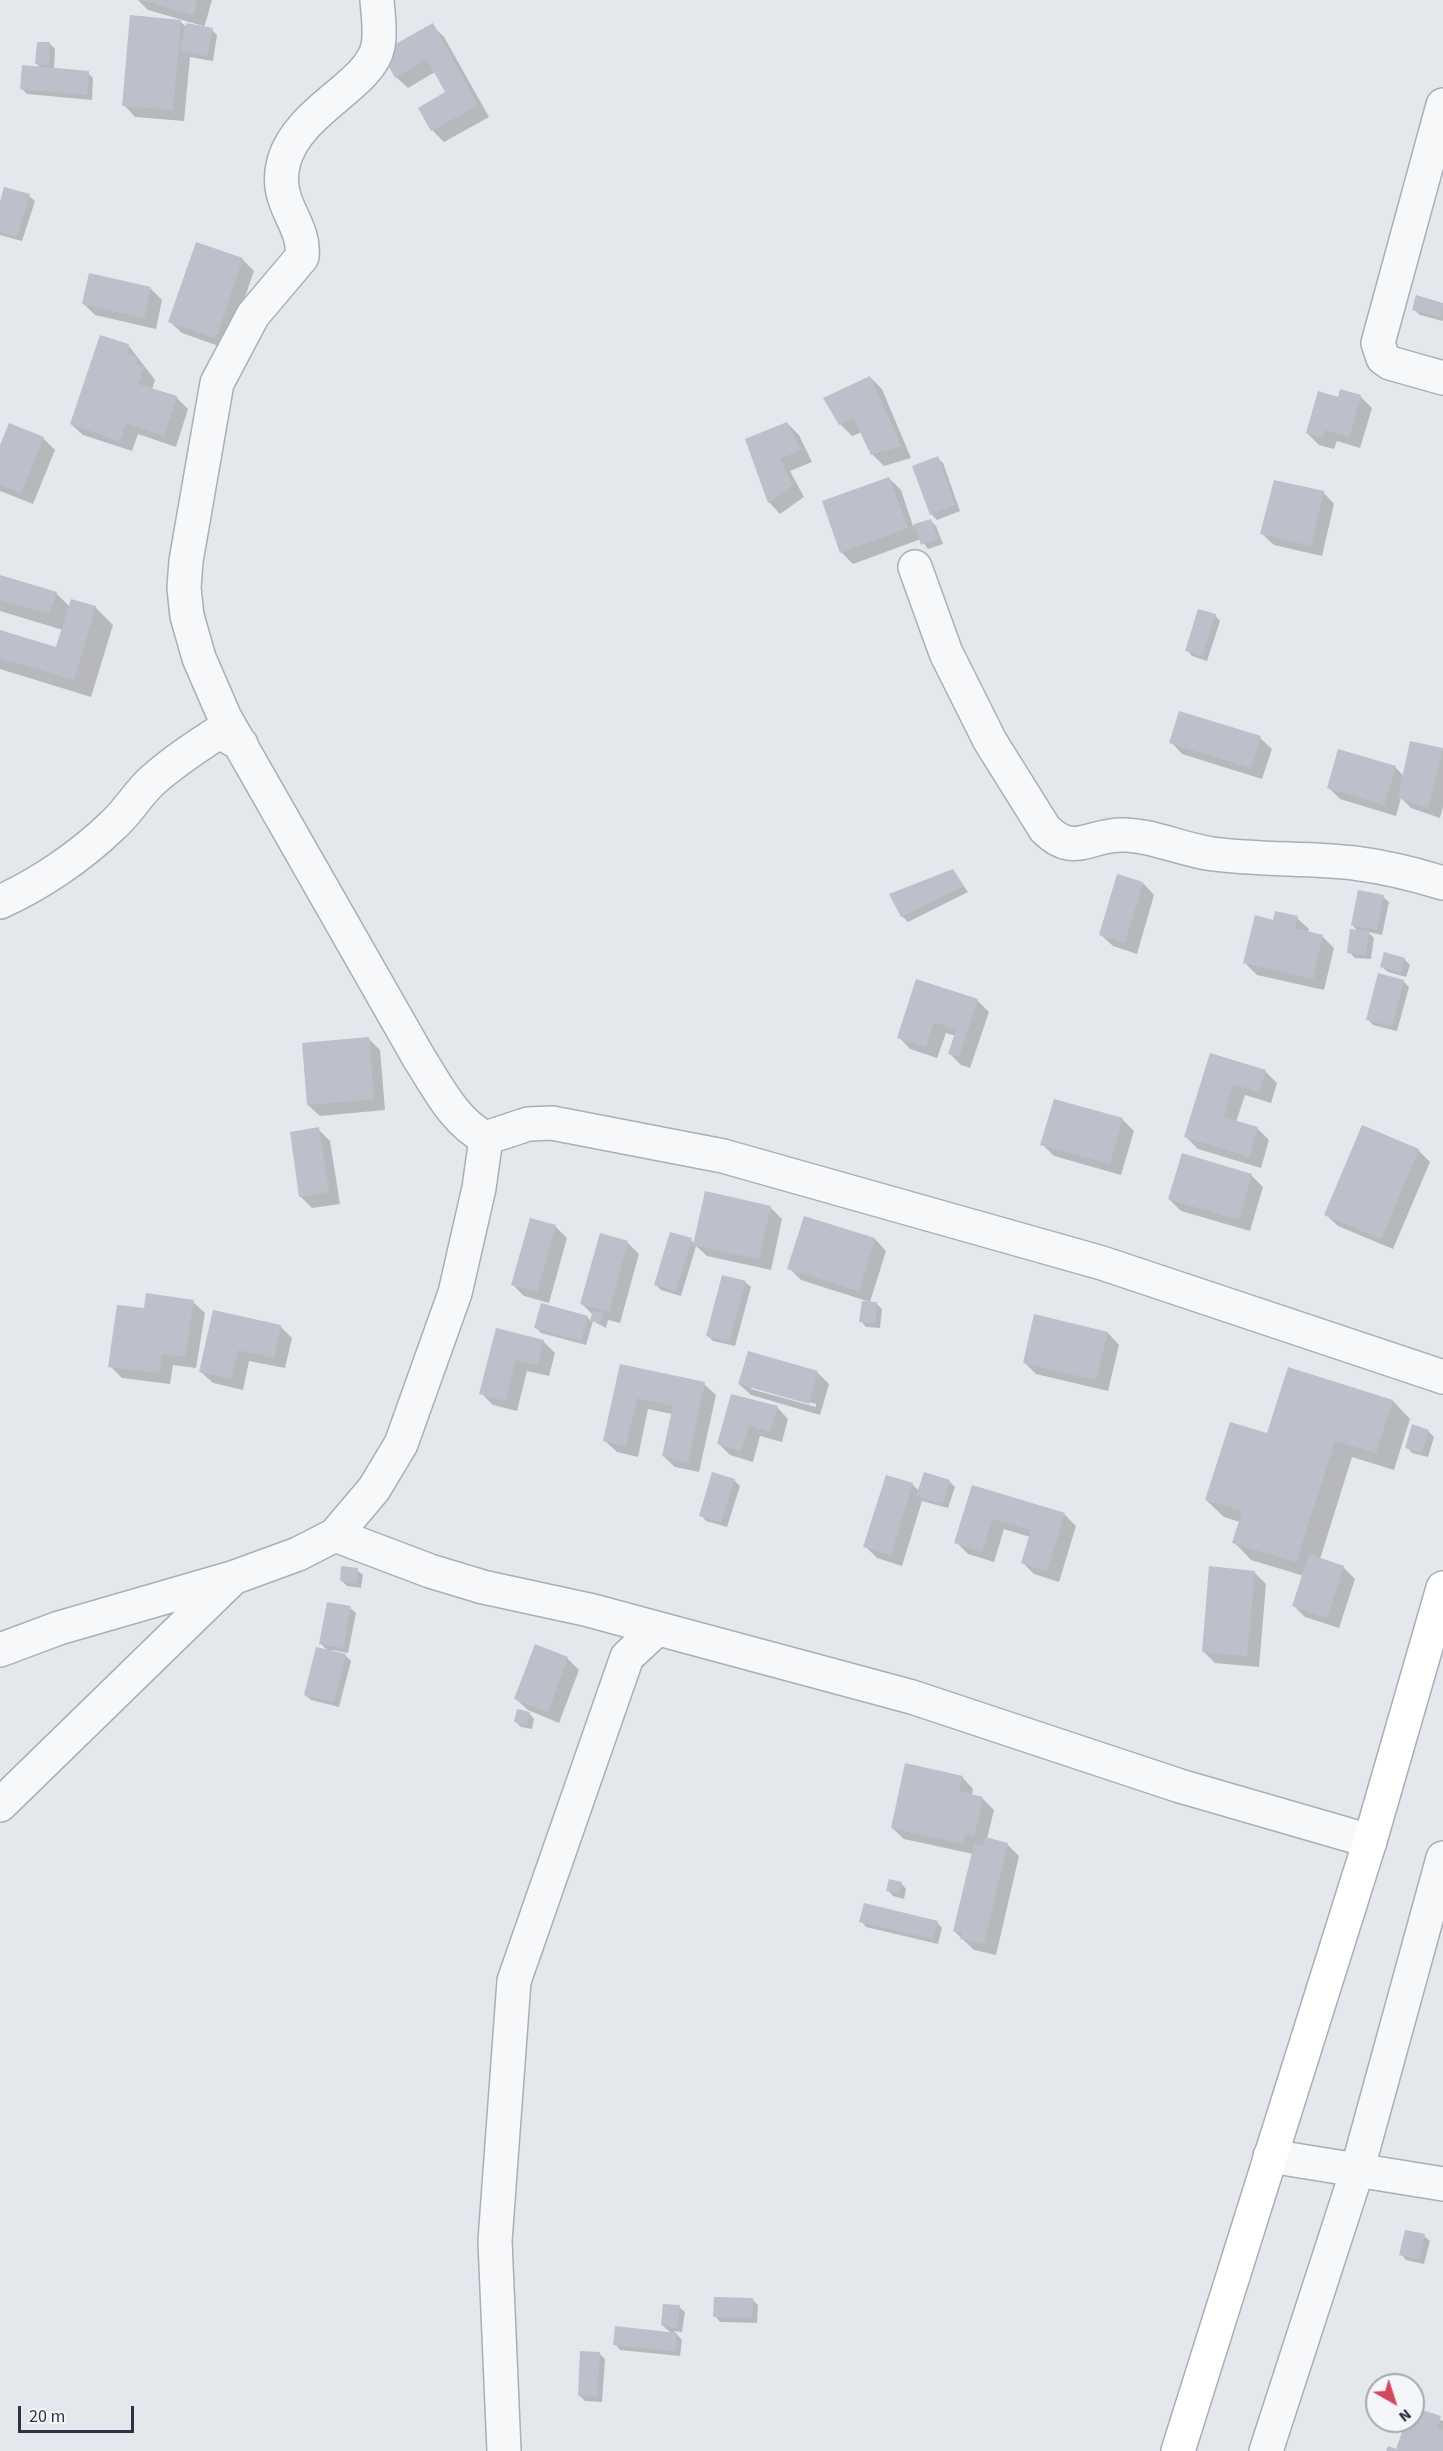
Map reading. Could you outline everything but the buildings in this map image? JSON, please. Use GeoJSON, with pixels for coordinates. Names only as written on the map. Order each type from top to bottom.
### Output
{"type":"FeatureCollection","features":[{"type":"Feature","properties":{"kind":"street"},"geometry":{"type":"LineString","coordinates":[[377,0],[379,32],[375,57],[367,68],[307,121],[285,158],[280,188],[300,234],[302,257],[269,293],[248,325],[217,383],[211,407],[184,588],[187,615],[199,658],[225,718],[424,1066],[452,1107],[474,1132],[486,1138],[528,1124],[552,1123],[723,1156],[1102,1263],[1443,1377]]}},
{"type":"Feature","properties":{"kind":"street"},"geometry":{"type":"LineString","coordinates":[[1443,105],[1377,343],[1383,358],[1390,363],[1443,378]]}},
{"type":"Feature","properties":{"kind":"street"},"geometry":{"type":"LineString","coordinates":[[915,567],[946,653],[990,741],[1045,829],[1056,839],[1065,844],[1074,845],[1102,836],[1139,836],[1212,854],[1286,861],[1353,863],[1401,871],[1443,883]]}},
{"type":"Feature","properties":{"kind":"street"},"geometry":{"type":"LineString","coordinates":[[0,902],[22,892],[98,839],[116,823],[151,782],[219,732],[241,744]]}},
{"type":"Feature","properties":{"kind":"street"},"geometry":{"type":"LineString","coordinates":[[0,1650],[59,1628],[235,1577],[298,1554],[335,1535],[374,1489],[401,1444],[455,1293],[479,1188],[486,1138]]}},
{"type":"Feature","properties":{"kind":"street"},"geometry":{"type":"LineString","coordinates":[[335,1535],[430,1571],[483,1587],[589,1610],[929,1702],[1180,1786],[1370,1841]]}},
{"type":"Feature","properties":{"kind":"street"},"geometry":{"type":"LineString","coordinates":[[0,1805],[235,1577]]}},
{"type":"Feature","properties":{"kind":"street"},"geometry":{"type":"LineString","coordinates":[[1178,2451],[1370,1841],[1443,1588]]}},
{"type":"Feature","properties":{"kind":"street"},"geometry":{"type":"LineString","coordinates":[[504,2451],[495,2241],[514,1981],[627,1658],[657,1629]]}},
{"type":"Feature","properties":{"kind":"street"},"geometry":{"type":"LineString","coordinates":[[1266,2451],[1357,2171],[1443,1858]]}},
{"type":"Feature","properties":{"kind":"street"},"geometry":{"type":"LineString","coordinates":[[1269,2156],[1443,2184]]}}]}
